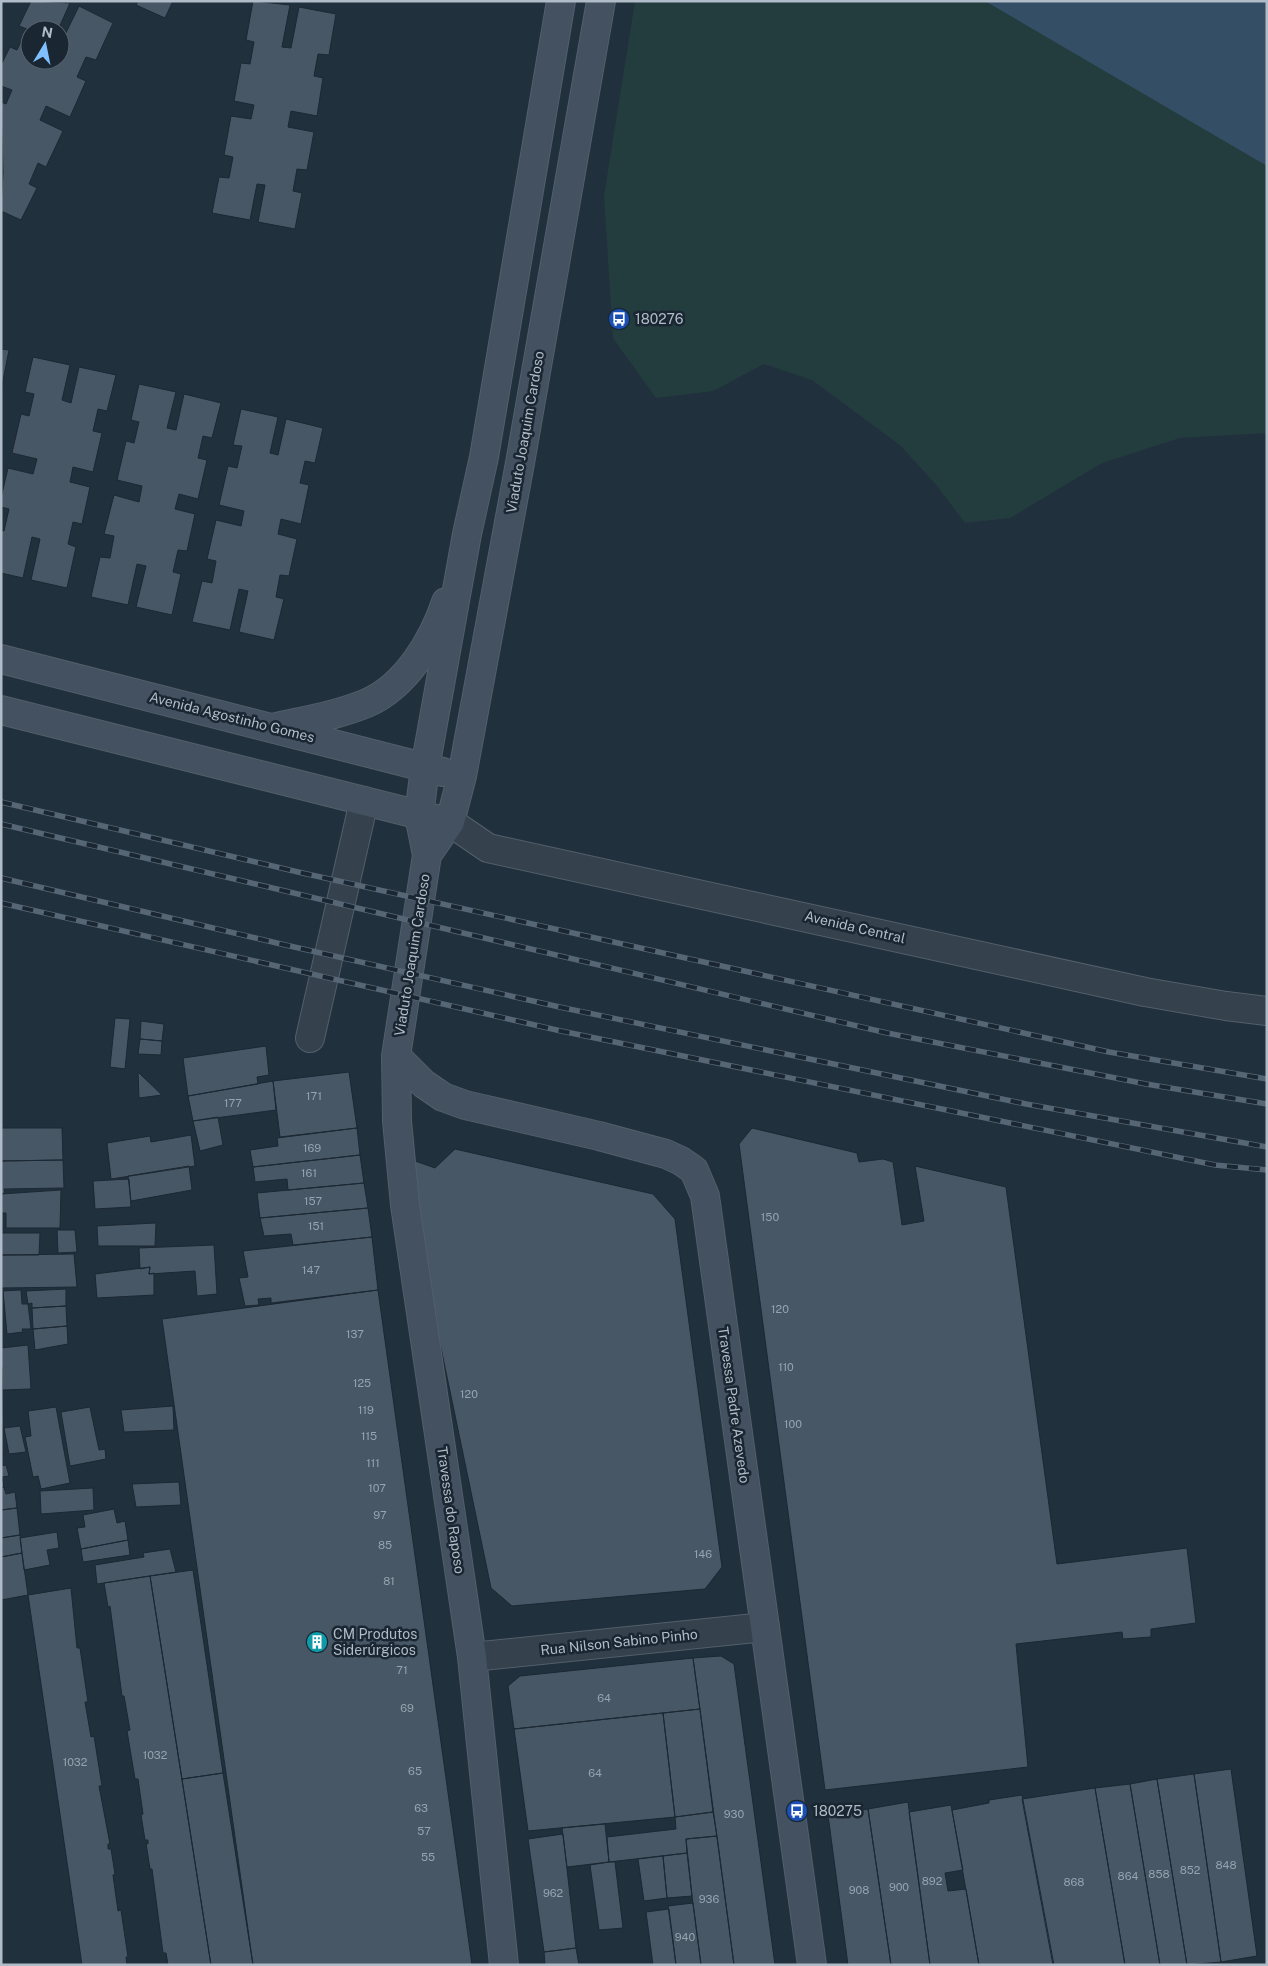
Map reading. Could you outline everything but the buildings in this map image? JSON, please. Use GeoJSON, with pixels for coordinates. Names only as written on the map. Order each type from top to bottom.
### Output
{"type":"FeatureCollection","features":[{"type":"Feature","properties":{"kind":"street","name":"Viaduto Joaquim Cardoso"},"geometry":{"type":"LineString","coordinates":[[396,1056],[427,855],[419,815],[425,768],[467,534],[484,457],[561,1]]}},
{"type":"Feature","properties":{"kind":"street","name":"Viaduto Joaquim Cardoso"},"geometry":{"type":"LineString","coordinates":[[427,855],[450,822],[462,776],[520,463],[601,1]]}},
{"type":"Feature","properties":{"kind":"street"},"geometry":{"type":"LineString","coordinates":[[273,728],[334,715],[369,703],[391,688],[413,665],[426,644],[444,606],[467,534]]}},
{"type":"Feature","properties":{"kind":"street","name":"Avenida Agostinho Gomes"},"geometry":{"type":"LineString","coordinates":[[1,659],[462,776]]}},
{"type":"Feature","properties":{"kind":"street"},"geometry":{"type":"LineString","coordinates":[[1,710],[450,822]]}},
{"type":"Feature","properties":{"kind":"street"},"geometry":{"type":"LineString","coordinates":[[310,1038],[364,801]]}},
{"type":"Feature","properties":{"kind":"street","name":"Avenida Central"},"geometry":{"type":"LineString","coordinates":[[450,822],[488,848],[1145,992],[1267,1011]]}},
{"type":"Feature","properties":{"kind":"street","name":"Travessa Padre Azevedo"},"geometry":{"type":"LineString","coordinates":[[396,1056],[424,1084],[442,1096],[466,1105],[666,1154],[681,1160],[694,1170],[705,1196],[812,1965]]}},
{"type":"Feature","properties":{"kind":"street","name":"Travessa do Raposo"},"geometry":{"type":"LineString","coordinates":[[396,1056],[396,1121],[405,1205],[472,1657],[504,1965]]}},
{"type":"Feature","properties":{"kind":"street","name":"Rua Nilson Sabino Pinho"},"geometry":{"type":"LineString","coordinates":[[472,1657],[765,1626]]}},
{"type":"Feature","properties":{"kind":"green space"},"geometry":{"type":"Polygon","coordinates":[[[635,1],[1057,1],[1267,126],[1267,433],[1180,438],[1102,463],[1010,518],[965,523],[937,486],[901,446],[812,380],[764,364],[713,391],[656,398],[613,338],[604,196],[635,1]]]}},
{"type":"Feature","properties":{"kind":"water"},"geometry":{"type":"Polygon","coordinates":[[[985,1],[1267,1],[1267,166],[985,1]]]}},
{"type":"Feature","properties":{"kind":"railway"},"geometry":{"type":"LineString","coordinates":[[1,802],[298,872],[1109,1052],[1267,1079]]}},
{"type":"Feature","properties":{"kind":"railway"},"geometry":{"type":"LineString","coordinates":[[1,824],[887,1033],[1146,1084],[1267,1104]]}},
{"type":"Feature","properties":{"kind":"railway"},"geometry":{"type":"LineString","coordinates":[[1,878],[564,1008],[1026,1104],[1267,1147]]}},
{"type":"Feature","properties":{"kind":"railway"},"geometry":{"type":"LineString","coordinates":[[1,903],[561,1031],[1215,1165],[1267,1170]]}},
{"type":"Feature","properties":{"kind":"place","name":"180276"},"geometry":{"type":"Point","coordinates":[619,319]}},
{"type":"Feature","properties":{"kind":"place","name":"CM Produtos Siderúrgicos"},"geometry":{"type":"Point","coordinates":[317,1642]}},
{"type":"Feature","properties":{"kind":"place","name":"180275"},"geometry":{"type":"Point","coordinates":[797,1811]}}]}
